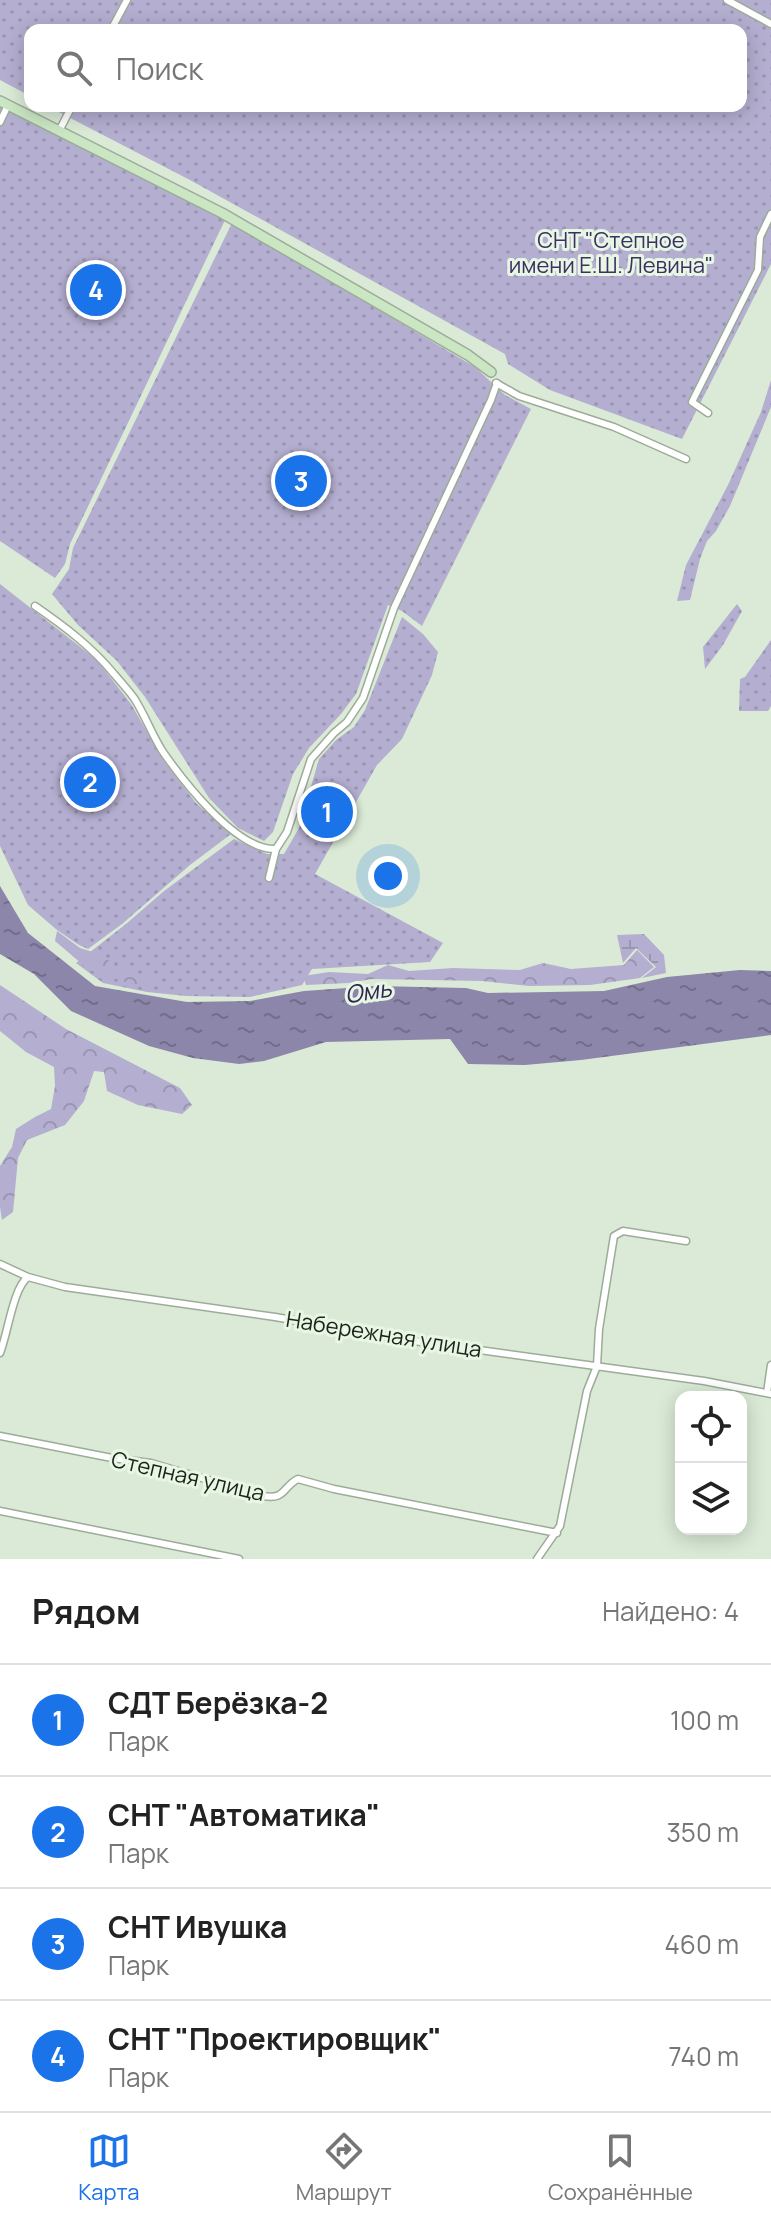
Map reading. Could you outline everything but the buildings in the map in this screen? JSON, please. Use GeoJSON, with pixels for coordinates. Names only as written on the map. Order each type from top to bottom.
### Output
{"type":"FeatureCollection","features":[{"type":"Feature","properties":{"kind":"street"},"geometry":{"type":"LineString","coordinates":[[114,24],[127,0]]}},
{"type":"Feature","properties":{"kind":"street"},"geometry":{"type":"LineString","coordinates":[[727,0],[771,24]]}},
{"type":"Feature","properties":{"kind":"street"},"geometry":{"type":"LineString","coordinates":[[0,122],[4,103],[230,217],[468,355],[491,372],[497,383],[519,396],[614,427],[686,459]]}},
{"type":"Feature","properties":{"kind":"street"},"geometry":{"type":"LineString","coordinates":[[59,131],[69,112]]}},
{"type":"Feature","properties":{"kind":"street"},"geometry":{"type":"LineString","coordinates":[[708,413],[692,402],[758,270],[760,237],[771,214]]}},
{"type":"Feature","properties":{"kind":"street"},"geometry":{"type":"LineString","coordinates":[[269,878],[276,849],[287,832],[311,759],[347,722],[363,698],[394,608],[497,383]]}},
{"type":"Feature","properties":{"kind":"street"},"geometry":{"type":"LineString","coordinates":[[35,606],[96,653],[113,672],[134,698],[163,751],[197,795],[235,834],[265,849],[276,849]]}},
{"type":"Feature","properties":{"kind":"street"},"geometry":{"type":"LineString","coordinates":[[537,1559],[560,1526],[587,1391],[597,1366],[599,1329],[614,1236],[623,1231],[686,1241]]}},
{"type":"Feature","properties":{"kind":"street","name":"Набережная улица"},"geometry":{"type":"LineString","coordinates":[[0,1264],[28,1277],[65,1287],[275,1317],[414,1341],[704,1381],[769,1394]]}},
{"type":"Feature","properties":{"kind":"street"},"geometry":{"type":"LineString","coordinates":[[0,1353],[20,1285],[28,1277]]}},
{"type":"Feature","properties":{"kind":"street"},"geometry":{"type":"LineString","coordinates":[[769,1394],[771,1365]]}},
{"type":"Feature","properties":{"kind":"street","name":"Степная улица"},"geometry":{"type":"LineString","coordinates":[[0,1436],[151,1463],[263,1496],[285,1493],[298,1479],[334,1489],[557,1533]]}},
{"type":"Feature","properties":{"kind":"street"},"geometry":{"type":"LineString","coordinates":[[0,1511],[239,1559]]}},
{"type":"Feature","properties":{"kind":"green space","name":"СНТ \"Степное имени Е.Ш. Левина\""},"geometry":{"type":"Polygon","coordinates":[[[0,0],[771,0],[771,264],[682,439],[550,390],[508,364],[505,354],[190,180],[59,112],[747,112],[747,24],[24,24],[24,93],[0,80],[0,0]]]}},
{"type":"Feature","properties":{"kind":"green space"},"geometry":{"type":"Polygon","coordinates":[[[0,107],[225,220],[70,544],[65,564],[55,578],[0,541],[0,107]]]}},
{"type":"Feature","properties":{"kind":"green space"},"geometry":{"type":"Polygon","coordinates":[[[232,223],[475,367],[505,395],[531,409],[422,626],[388,605],[356,694],[309,748],[293,774],[273,832],[264,841],[238,828],[209,798],[145,697],[117,661],[78,625],[52,594],[69,569],[73,548],[232,223]]]}},
{"type":"Feature","properties":{"kind":"green space"},"geometry":{"type":"Polygon","coordinates":[[[771,380],[771,407],[730,506],[707,541],[690,600],[677,601],[686,565],[728,485],[761,412],[771,380]]]}},
{"type":"Feature","properties":{"kind":"green space"},"geometry":{"type":"Polygon","coordinates":[[[0,584],[97,660],[131,704],[164,761],[196,803],[231,834],[88,949],[57,930],[28,905],[0,846],[0,584]]]}},
{"type":"Feature","properties":{"kind":"green space"},"geometry":{"type":"Polygon","coordinates":[[[737,604],[742,611],[705,669],[703,647],[737,604]]]}},
{"type":"Feature","properties":{"kind":"green space"},"geometry":{"type":"Polygon","coordinates":[[[402,617],[423,634],[438,652],[432,675],[402,739],[377,765],[315,874],[443,943],[430,962],[312,969],[302,985],[250,997],[147,992],[103,983],[76,963],[234,839],[267,854],[284,854],[299,828],[319,759],[336,740],[354,727],[365,710],[402,617]]]}},
{"type":"Feature","properties":{"kind":"green space"},"geometry":{"type":"Polygon","coordinates":[[[771,640],[771,706],[768,711],[739,711],[740,679],[745,677],[771,640]]]}},
{"type":"Feature","properties":{"kind":"green space"},"geometry":{"type":"Polygon","coordinates":[[[57,931],[80,948],[154,979],[147,989],[89,970],[55,941],[57,931]]]}},
{"type":"Feature","properties":{"kind":"green space"},"geometry":{"type":"Polygon","coordinates":[[[644,934],[664,955],[666,973],[642,978],[656,967],[636,948],[623,963],[617,935],[644,934]]]}},
{"type":"Feature","properties":{"kind":"green space"},"geometry":{"type":"Polygon","coordinates":[[[637,950],[654,967],[640,978],[590,985],[529,986],[482,981],[372,979],[306,985],[303,976],[329,972],[368,974],[388,965],[409,971],[453,968],[520,970],[543,963],[571,969],[624,965],[637,950]]]}},
{"type":"Feature","properties":{"kind":"green space"},"geometry":{"type":"Polygon","coordinates":[[[0,985],[66,1029],[180,1088],[192,1105],[182,1114],[138,1105],[107,1091],[104,1072],[94,1071],[84,1101],[65,1125],[27,1140],[18,1158],[13,1212],[2,1220],[0,1166],[12,1147],[16,1129],[51,1109],[55,1086],[54,1067],[26,1052],[0,1031],[0,985]]]}},
{"type":"Feature","properties":{"kind":"water","name":"Омь"},"geometry":{"type":"Polygon","coordinates":[[[0,886],[28,933],[95,986],[187,1002],[250,1001],[304,991],[376,986],[466,988],[488,993],[604,991],[667,977],[740,970],[771,971],[771,1035],[525,1065],[468,1064],[450,1039],[326,1042],[264,1061],[239,1064],[193,1058],[149,1046],[71,1011],[34,974],[0,954],[0,886]]]}},
{"type":"Feature","properties":{"kind":"place","name":"СНТ \"Проектировщик\""},"geometry":{"type":"Point","coordinates":[96,290]}},
{"type":"Feature","properties":{"kind":"place","name":"СНТ Ивушка"},"geometry":{"type":"Point","coordinates":[301,481]}},
{"type":"Feature","properties":{"kind":"place","name":"СНТ \"Автоматика\""},"geometry":{"type":"Point","coordinates":[90,782]}},
{"type":"Feature","properties":{"kind":"place","name":"СДТ Берёзка-2"},"geometry":{"type":"Point","coordinates":[327,812]}}]}
